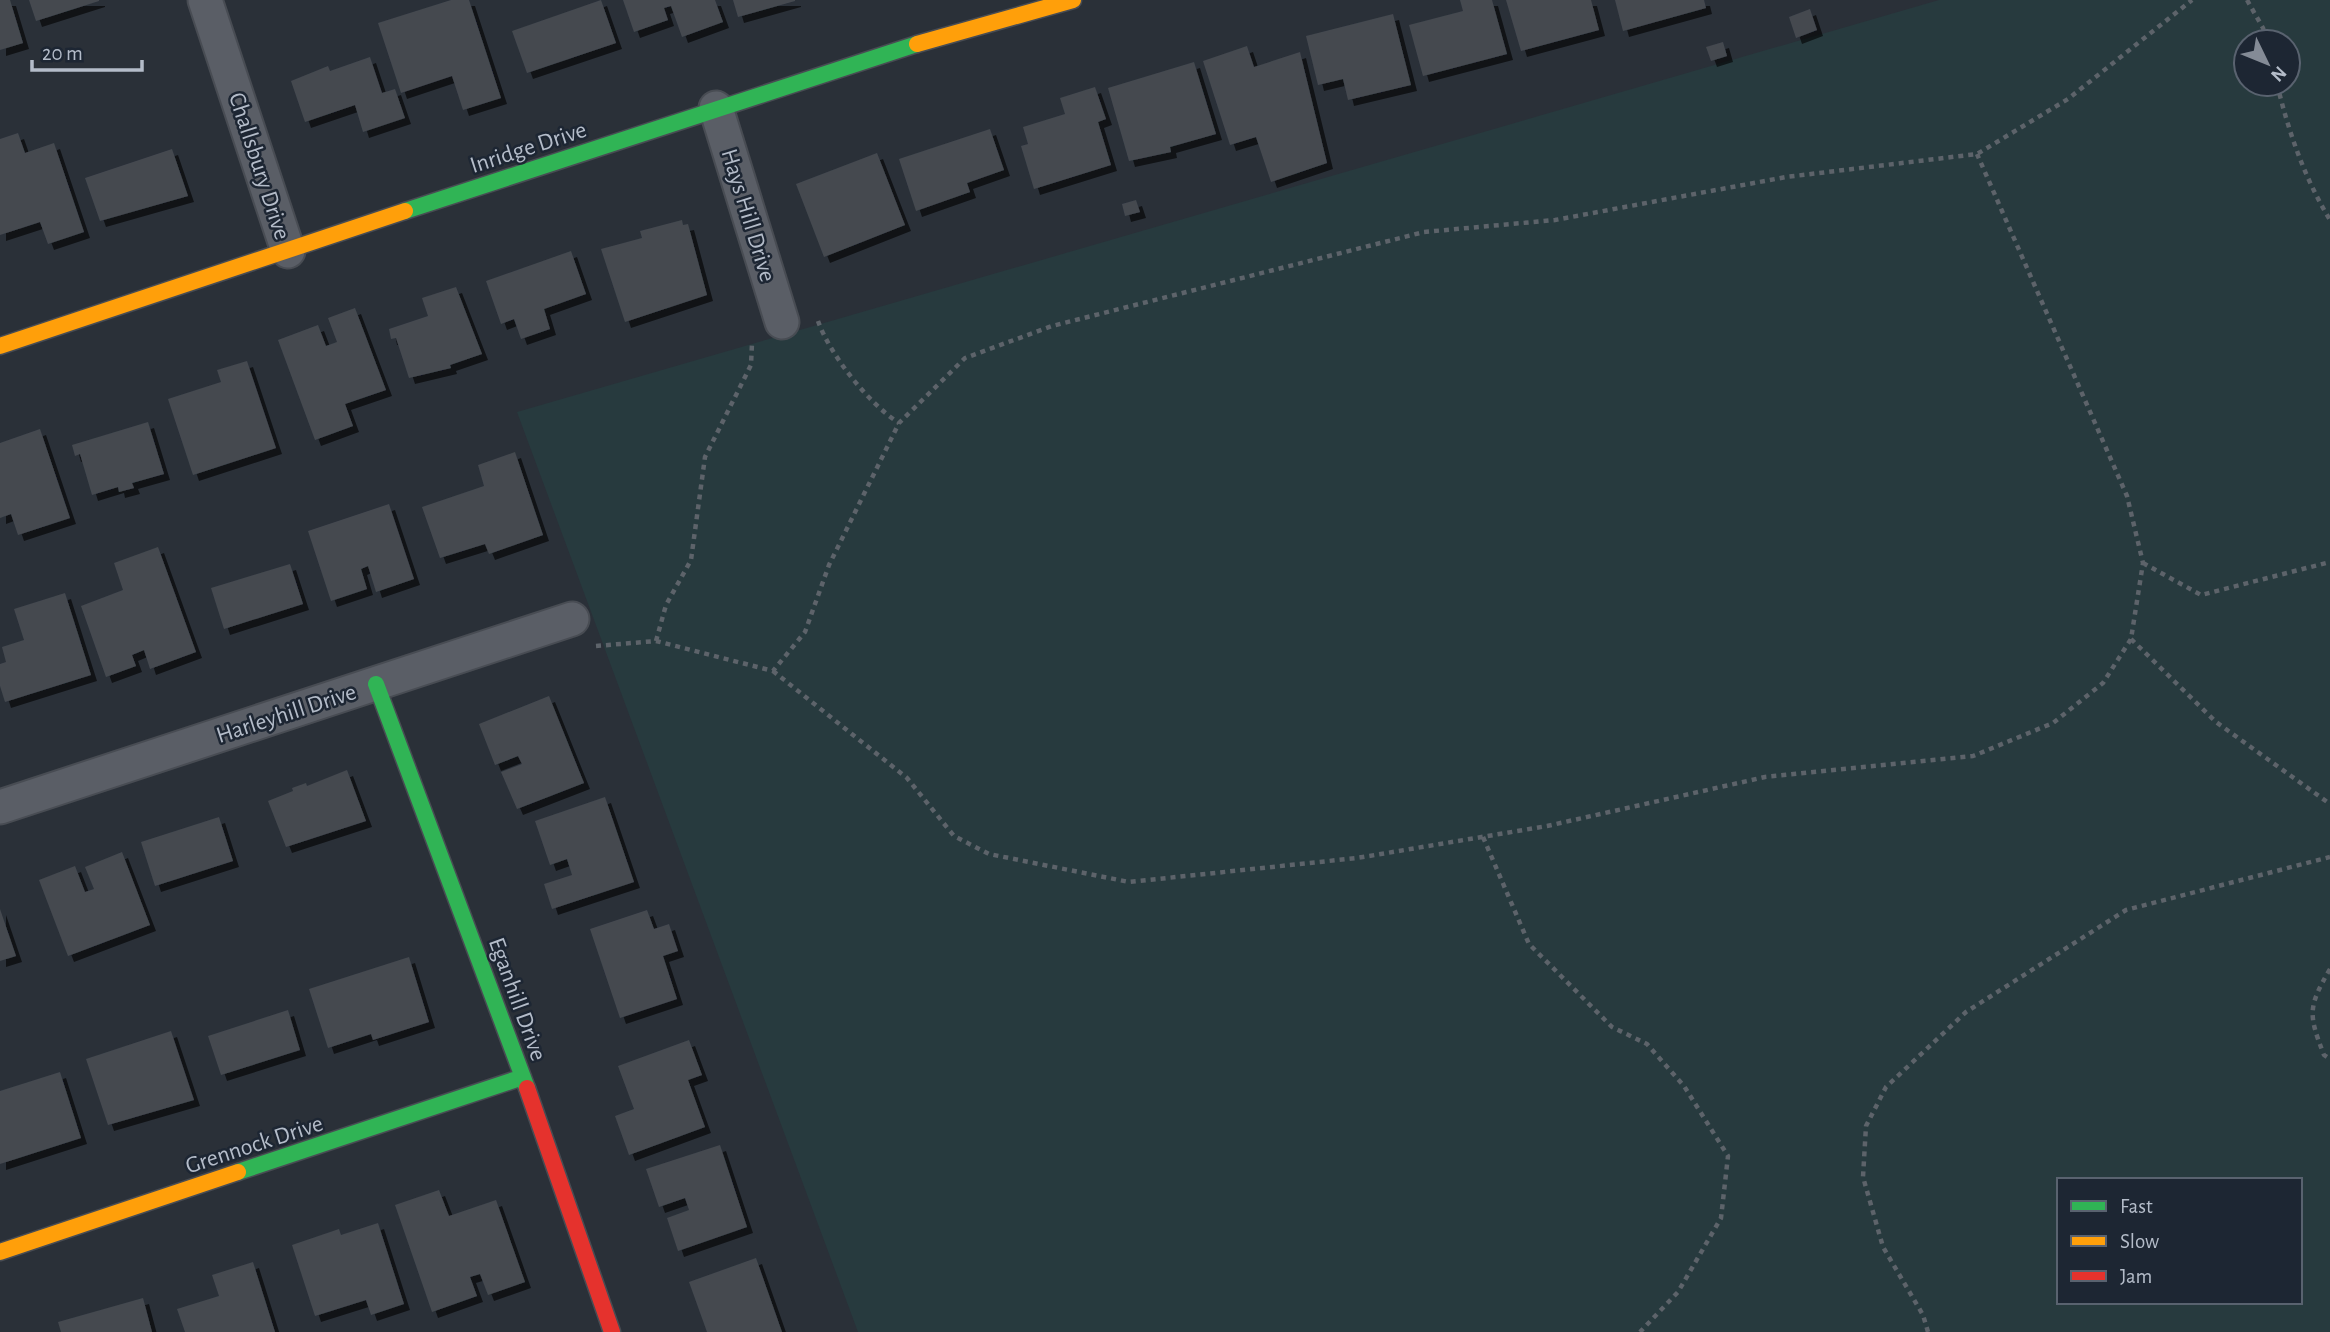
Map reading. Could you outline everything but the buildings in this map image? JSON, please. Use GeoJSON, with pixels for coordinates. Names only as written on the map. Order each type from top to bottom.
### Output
{"type":"FeatureCollection","features":[{"type":"Feature","properties":{"kind":"street","name":"Challsbury Drive"},"geometry":{"type":"LineString","coordinates":[[205,0],[288,251]]}},
{"type":"Feature","properties":{"kind":"street","name":"Inridge Drive"},"geometry":{"type":"LineString","coordinates":[[0,346],[716,108],[972,27],[1073,0]]}},
{"type":"Feature","properties":{"kind":"street","name":"Hays Hill Drive"},"geometry":{"type":"LineString","coordinates":[[716,108],[782,322]]}},
{"type":"Feature","properties":{"kind":"street","name":"Harleyhill Drive"},"geometry":{"type":"LineString","coordinates":[[0,807],[376,684],[578,633]]}},
{"type":"Feature","properties":{"kind":"street","name":"Eganhill Drive"},"geometry":{"type":"LineString","coordinates":[[376,684],[523,1077],[612,1332]]}},
{"type":"Feature","properties":{"kind":"street","name":"Grennock Drive"},"geometry":{"type":"LineString","coordinates":[[0,1252],[523,1077]]}},
{"type":"Feature","properties":{"kind":"path"},"geometry":{"type":"LineString","coordinates":[[773,671],[805,632],[829,565],[899,423],[965,358],[1052,326],[1424,232],[1555,220],[1786,177],[1977,154],[2068,99],[2192,0]]}},
{"type":"Feature","properties":{"kind":"path"},"geometry":{"type":"LineString","coordinates":[[2247,0],[2263,28]]}},
{"type":"Feature","properties":{"kind":"path"},"geometry":{"type":"LineString","coordinates":[[2280,98],[2291,140],[2314,193],[2330,220]]}},
{"type":"Feature","properties":{"kind":"path"},"geometry":{"type":"LineString","coordinates":[[578,633],[656,641],[773,671],[906,778],[954,836],[989,854],[1129,882],[1357,858],[1548,826],[1765,777],[1973,756],[2053,723],[2103,683],[2131,639],[2143,563],[2127,495],[1977,154]]}},
{"type":"Feature","properties":{"kind":"path"},"geometry":{"type":"LineString","coordinates":[[817,318],[824,338],[879,410],[899,423]]}},
{"type":"Feature","properties":{"kind":"path"},"geometry":{"type":"LineString","coordinates":[[656,641],[666,605],[691,560],[705,457],[751,365],[750,335]]}},
{"type":"Feature","properties":{"kind":"path"},"geometry":{"type":"LineString","coordinates":[[2143,563],[2201,595],[2330,562]]}},
{"type":"Feature","properties":{"kind":"path"},"geometry":{"type":"LineString","coordinates":[[2131,639],[2216,722],[2330,804]]}},
{"type":"Feature","properties":{"kind":"path"},"geometry":{"type":"LineString","coordinates":[[1483,837],[1529,944],[1612,1027],[1647,1044],[1684,1086],[1728,1156],[1721,1218],[1678,1292],[1640,1332]]}},
{"type":"Feature","properties":{"kind":"path"},"geometry":{"type":"LineString","coordinates":[[1928,1332],[1923,1315],[1884,1247],[1863,1177],[1866,1126],[1886,1087],[1966,1012],[2126,910],[2330,857]]}},
{"type":"Feature","properties":{"kind":"path"},"geometry":{"type":"LineString","coordinates":[[2330,969],[2318,989],[2310,1019],[2324,1055],[2330,1059]]}},
{"type":"Feature","properties":{"kind":"green space"},"geometry":{"type":"Polygon","coordinates":[[[1939,0],[2330,0],[2330,1332],[858,1332],[517,412],[1939,0]]]}},
{"type":"Feature","properties":{"kind":"traffic: fast"},"geometry":{"type":"LineString","coordinates":[[405,211],[917,44]]}},
{"type":"Feature","properties":{"kind":"traffic: fast"},"geometry":{"type":"LineString","coordinates":[[376,684],[527,1088]]}},
{"type":"Feature","properties":{"kind":"traffic: fast"},"geometry":{"type":"LineString","coordinates":[[238,1172],[523,1077]]}},
{"type":"Feature","properties":{"kind":"traffic: slow"},"geometry":{"type":"LineString","coordinates":[[917,44],[1073,0]]}},
{"type":"Feature","properties":{"kind":"traffic: slow"},"geometry":{"type":"LineString","coordinates":[[0,346],[405,211]]}},
{"type":"Feature","properties":{"kind":"traffic: slow"},"geometry":{"type":"LineString","coordinates":[[0,1252],[238,1172]]}},
{"type":"Feature","properties":{"kind":"traffic: jam"},"geometry":{"type":"LineString","coordinates":[[527,1088],[612,1332]]}}]}
